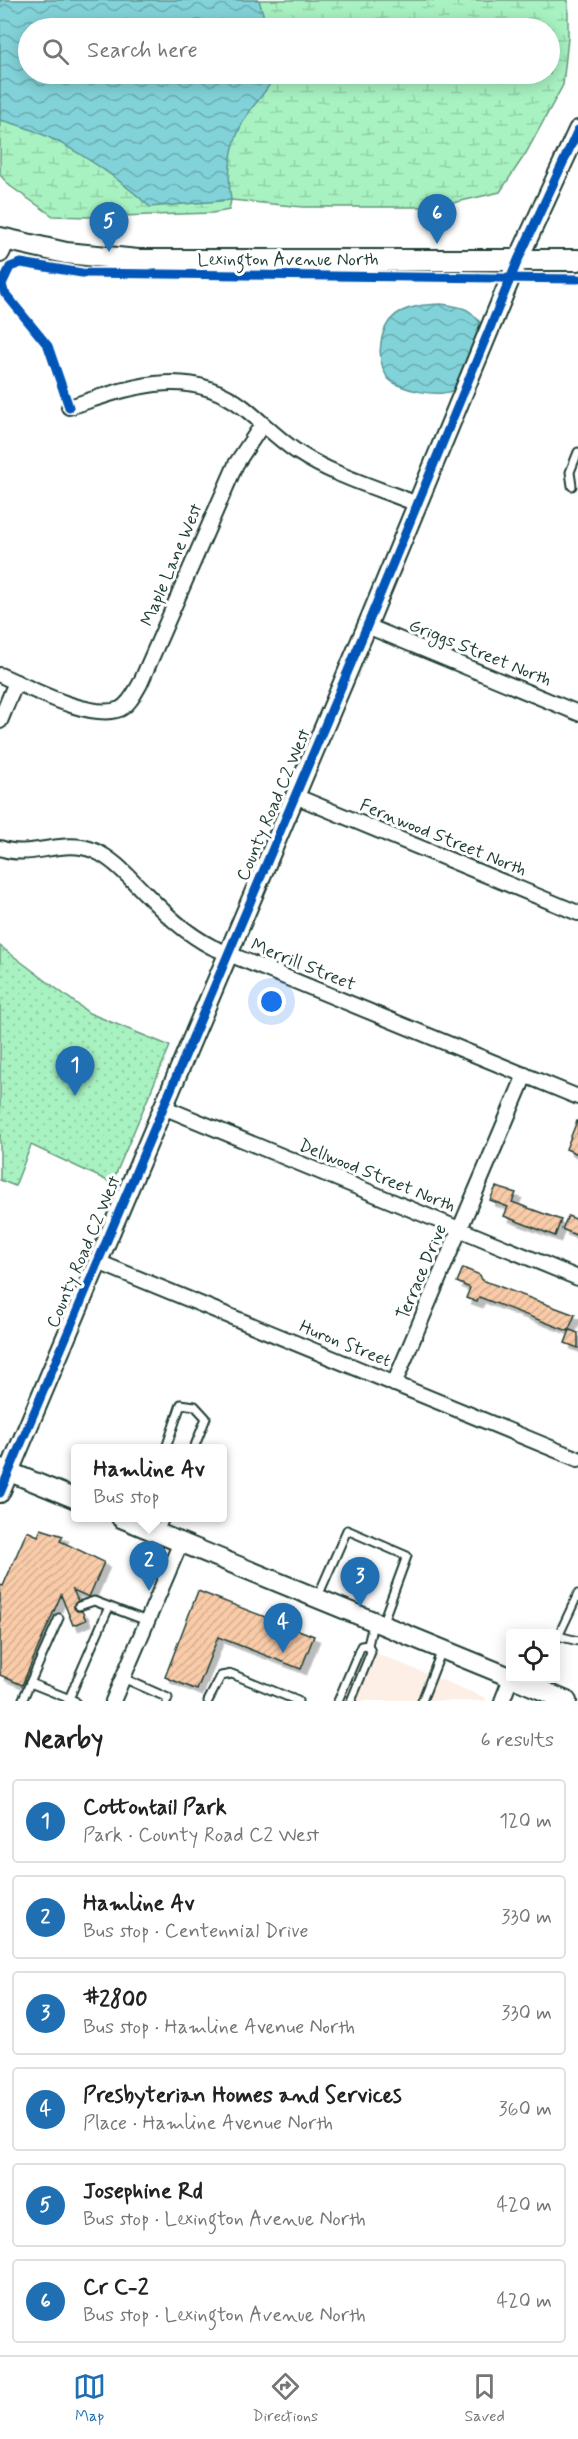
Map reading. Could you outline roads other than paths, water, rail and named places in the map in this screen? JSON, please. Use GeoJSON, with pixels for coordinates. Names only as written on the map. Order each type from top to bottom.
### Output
{"type":"FeatureCollection","features":[{"type":"Feature","properties":{"kind":"main road","name":"Lexington Avenue North"},"geometry":{"type":"LineString","coordinates":[[2,244],[138,260],[578,260]]}},
{"type":"Feature","properties":{"kind":"street","name":"County Road C2 West"},"geometry":{"type":"LineString","coordinates":[[0,1492],[5,1469],[98,1262],[367,626],[518,261],[578,130]]}},
{"type":"Feature","properties":{"kind":"street"},"geometry":{"type":"LineString","coordinates":[[69,407],[142,386],[183,382],[219,392],[242,407],[298,453],[318,464],[417,504]]}},
{"type":"Feature","properties":{"kind":"street","name":"Maple Lane West"},"geometry":{"type":"LineString","coordinates":[[16,682],[81,708],[109,712],[122,708],[140,684],[236,464],[262,425]]}},
{"type":"Feature","properties":{"kind":"street","name":"Griggs Street North"},"geometry":{"type":"LineString","coordinates":[[367,626],[578,713]]}},
{"type":"Feature","properties":{"kind":"street"},"geometry":{"type":"LineString","coordinates":[[0,675],[16,682],[0,721]]}},
{"type":"Feature","properties":{"kind":"street","name":"Fernwood Street North"},"geometry":{"type":"LineString","coordinates":[[295,796],[578,913]]}},
{"type":"Feature","properties":{"kind":"street","name":"Merrill Street"},"geometry":{"type":"LineString","coordinates":[[0,848],[20,853],[63,845],[92,850],[118,866],[194,938],[578,1097]]}},
{"type":"Feature","properties":{"kind":"street","name":"Terrace Drive"},"geometry":{"type":"LineString","coordinates":[[394,1384],[525,1075]]}},
{"type":"Feature","properties":{"kind":"street","name":"Dellwood Street North"},"geometry":{"type":"LineString","coordinates":[[163,1107],[578,1278]]}},
{"type":"Feature","properties":{"kind":"street","name":"Huron Street"},"geometry":{"type":"LineString","coordinates":[[98,1262],[578,1459]]}},
{"type":"Feature","properties":{"kind":"street"},"geometry":{"type":"LineString","coordinates":[[5,1469],[71,1497]]}},
{"type":"Feature","properties":{"kind":"street"},"geometry":{"type":"LineString","coordinates":[[144,1522],[162,1525],[181,1542],[506,1676]]}},
{"type":"Feature","properties":{"kind":"street"},"geometry":{"type":"LineString","coordinates":[[113,1701],[181,1542]]}},
{"type":"Feature","properties":{"kind":"street"},"geometry":{"type":"LineString","coordinates":[[501,1701],[510,1683]]}},
{"type":"Feature","properties":{"kind":"street"},"geometry":{"type":"LineString","coordinates":[[536,1683],[567,1701]]}},
{"type":"Feature","properties":{"kind":"lane"},"geometry":{"type":"LineString","coordinates":[[572,486],[570,472],[578,457]]}},
{"type":"Feature","properties":{"kind":"lane"},"geometry":{"type":"LineString","coordinates":[[168,1444],[181,1404],[195,1406],[206,1418],[196,1444]]}},
{"type":"Feature","properties":{"kind":"lane"},"geometry":{"type":"LineString","coordinates":[[317,1598],[347,1530],[407,1556],[368,1645],[371,1652],[351,1701]]}},
{"type":"Feature","properties":{"kind":"lane"},"geometry":{"type":"LineString","coordinates":[[560,1632],[578,1594]]}},
{"type":"Feature","properties":{"kind":"lane"},"geometry":{"type":"LineString","coordinates":[[79,1606],[94,1601],[147,1621]]}},
{"type":"Feature","properties":{"kind":"lane"},"geometry":{"type":"LineString","coordinates":[[30,1683],[70,1700],[109,1607]]}},
{"type":"Feature","properties":{"kind":"lane"},"geometry":{"type":"LineString","coordinates":[[22,1701],[59,1618]]}},
{"type":"Feature","properties":{"kind":"lane"},"geometry":{"type":"LineString","coordinates":[[560,1638],[578,1641]]}},
{"type":"Feature","properties":{"kind":"lane"},"geometry":{"type":"LineString","coordinates":[[338,1701],[361,1646],[368,1645]]}},
{"type":"Feature","properties":{"kind":"lane"},"geometry":{"type":"LineString","coordinates":[[422,1701],[443,1650]]}},
{"type":"Feature","properties":{"kind":"lane"},"geometry":{"type":"LineString","coordinates":[[208,1701],[221,1676],[232,1674],[298,1701]]}},
{"type":"Feature","properties":{"kind":"lane"},"geometry":{"type":"LineString","coordinates":[[123,1678],[170,1700]]}},
{"type":"Feature","properties":{"kind":"water"},"geometry":{"type":"Polygon","coordinates":[[[0,0],[259,0],[264,18],[18,18],[18,84],[270,84],[245,119],[235,140],[229,175],[231,200],[150,207],[117,179],[80,154],[40,133],[0,120],[0,0]]]}},
{"type":"Feature","properties":{"kind":"water"},"geometry":{"type":"Polygon","coordinates":[[[441,304],[467,310],[485,329],[466,377],[455,389],[441,393],[420,392],[392,382],[383,369],[380,351],[387,324],[393,317],[405,310],[441,304]]]}},
{"type":"Feature","properties":{"kind":"place","name":"Cr C-2"},"geometry":{"type":"Point","coordinates":[437,244]}},
{"type":"Feature","properties":{"kind":"place","name":"Josephine Rd"},"geometry":{"type":"Point","coordinates":[109,252]}},
{"type":"Feature","properties":{"kind":"place","name":"Cottontail Park"},"geometry":{"type":"Point","coordinates":[75,1096]}},
{"type":"Feature","properties":{"kind":"place","name":"Hamline Av"},"geometry":{"type":"Point","coordinates":[149,1591]}},
{"type":"Feature","properties":{"kind":"place","name":"#2800"},"geometry":{"type":"Point","coordinates":[360,1607]}},
{"type":"Feature","properties":{"kind":"place","name":"Presbyterian Homes and Services"},"geometry":{"type":"Point","coordinates":[283,1653]}}]}
